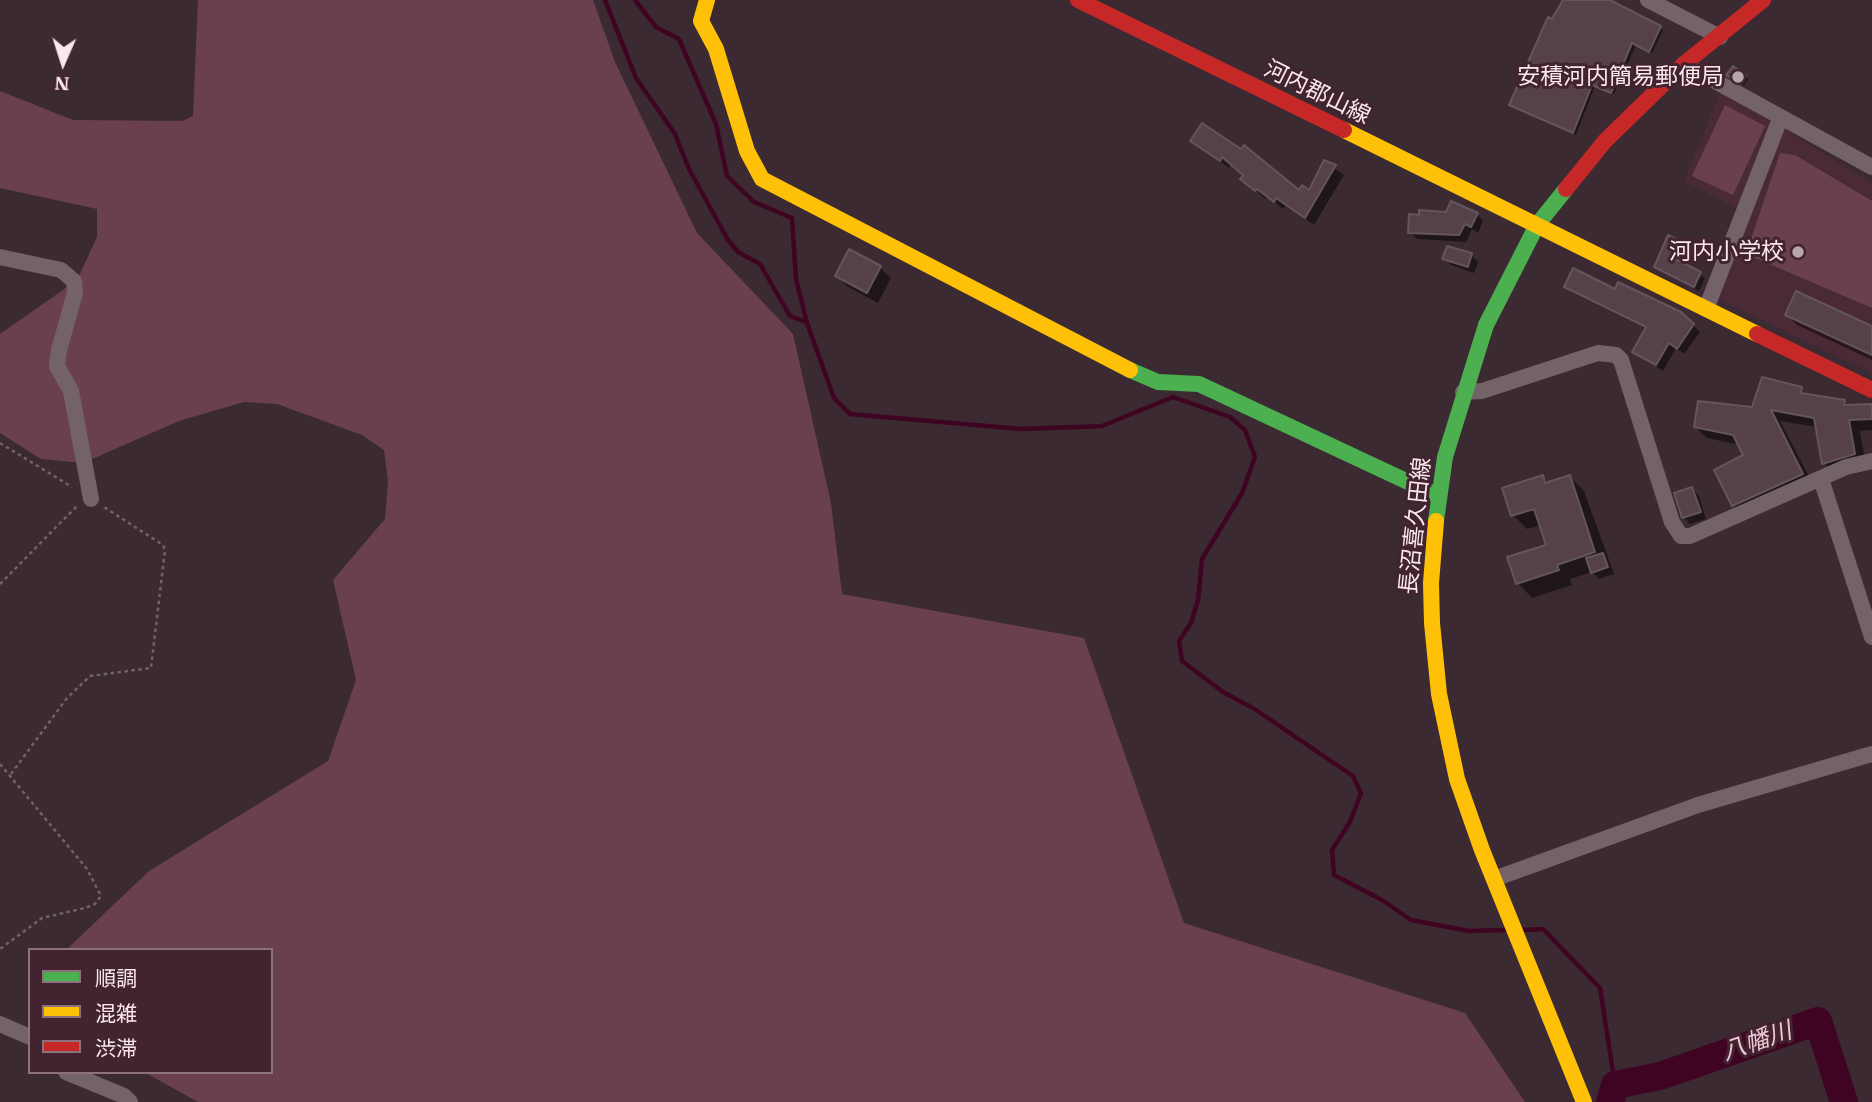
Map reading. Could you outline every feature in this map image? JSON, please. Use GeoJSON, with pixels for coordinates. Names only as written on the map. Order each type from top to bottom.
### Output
{"type":"FeatureCollection","features":[{"type":"Feature","properties":{"kind":"main road"},"geometry":{"type":"LineString","coordinates":[[708,0],[701,22],[716,49],[749,159],[762,179],[948,278],[1140,375],[1158,382],[1199,384],[1438,496]]}},
{"type":"Feature","properties":{"kind":"main road","name":"河内郡山線"},"geometry":{"type":"LineString","coordinates":[[1078,0],[1872,390]]}},
{"type":"Feature","properties":{"kind":"main road","name":"長沼喜久田線"},"geometry":{"type":"LineString","coordinates":[[1584,1102],[1494,879],[1457,779],[1434,666],[1431,583],[1438,496],[1445,457],[1463,392],[1501,291],[1537,225],[1605,141],[1684,64],[1763,0]]}},
{"type":"Feature","properties":{"kind":"street"},"geometry":{"type":"LineString","coordinates":[[1648,0],[1720,37]]}},
{"type":"Feature","properties":{"kind":"street"},"geometry":{"type":"LineString","coordinates":[[1684,64],[1780,119],[1872,167]]}},
{"type":"Feature","properties":{"kind":"street"},"geometry":{"type":"LineString","coordinates":[[1706,309],[1780,119]]}},
{"type":"Feature","properties":{"kind":"street"},"geometry":{"type":"LineString","coordinates":[[0,257],[61,270],[74,281],[75,293],[59,349],[57,366],[71,391],[89,498]]}},
{"type":"Feature","properties":{"kind":"street"},"geometry":{"type":"LineString","coordinates":[[1463,392],[1482,391],[1598,353],[1616,355],[1621,359],[1672,522],[1681,536],[1690,536],[1846,467],[1872,461]]}},
{"type":"Feature","properties":{"kind":"street"},"geometry":{"type":"LineString","coordinates":[[1821,479],[1872,637]]}},
{"type":"Feature","properties":{"kind":"street"},"geometry":{"type":"LineString","coordinates":[[1494,879],[1698,805],[1872,754]]}},
{"type":"Feature","properties":{"kind":"street"},"geometry":{"type":"LineString","coordinates":[[0,1024],[28,1036]]}},
{"type":"Feature","properties":{"kind":"street"},"geometry":{"type":"LineString","coordinates":[[71,1074],[124,1096],[130,1102]]}},
{"type":"Feature","properties":{"kind":"path"},"geometry":{"type":"LineString","coordinates":[[0,443],[163,545],[164,550],[150,668],[90,676],[67,698],[10,774]]}},
{"type":"Feature","properties":{"kind":"path"},"geometry":{"type":"LineString","coordinates":[[0,584],[89,498]]}},
{"type":"Feature","properties":{"kind":"path"},"geometry":{"type":"LineString","coordinates":[[0,764],[87,869],[100,896],[95,904],[85,908],[42,918],[0,949]]}},
{"type":"Feature","properties":{"kind":"shaded area"},"geometry":{"type":"Polygon","coordinates":[[[198,0],[593,0],[615,62],[697,233],[793,334],[831,503],[842,594],[1084,638],[1184,923],[1465,1013],[1525,1102],[198,1102],[148,1074],[273,1074],[273,948],[68,948],[149,871],[328,761],[356,680],[333,580],[385,519],[388,481],[384,450],[362,435],[277,404],[244,402],[179,421],[83,463],[41,459],[0,433],[0,334],[77,280],[97,237],[97,209],[0,188],[0,91],[73,120],[182,121],[193,116],[198,0]]]}},
{"type":"Feature","properties":{"kind":"shaded area","name":"河内小学校"},"geometry":{"type":"Polygon","coordinates":[[[1721,91],[1872,183],[1872,373],[1714,297],[1736,208],[1684,181],[1721,91]]]}},
{"type":"Feature","properties":{"kind":"shaded area"},"geometry":{"type":"Polygon","coordinates":[[[1725,105],[1765,126],[1733,195],[1692,176],[1725,105]]]}},
{"type":"Feature","properties":{"kind":"shaded area"},"geometry":{"type":"Polygon","coordinates":[[[1780,153],[1795,155],[1872,201],[1872,308],[1746,254],[1780,153]]]}},
{"type":"Feature","properties":{"kind":"building"},"geometry":{"type":"Polygon","coordinates":[[[1563,0],[1610,0],[1661,26],[1649,52],[1632,43],[1611,93],[1592,85],[1573,133],[1509,105],[1548,17],[1552,19],[1563,0]]]}},
{"type":"Feature","properties":{"kind":"building"},"geometry":{"type":"Polygon","coordinates":[[[1733,66],[1746,75],[1741,83],[1726,75],[1733,66]]]}},
{"type":"Feature","properties":{"kind":"building"},"geometry":{"type":"Polygon","coordinates":[[[1202,123],[1241,149],[1244,145],[1299,190],[1302,185],[1309,190],[1324,160],[1336,165],[1305,218],[1276,198],[1274,202],[1257,189],[1255,191],[1240,179],[1243,175],[1222,157],[1220,161],[1190,141],[1202,123]]]}},
{"type":"Feature","properties":{"kind":"building"},"geometry":{"type":"Polygon","coordinates":[[[1451,201],[1478,213],[1471,227],[1465,224],[1459,235],[1408,233],[1409,214],[1419,215],[1419,210],[1446,212],[1451,201]]]}},
{"type":"Feature","properties":{"kind":"building"},"geometry":{"type":"Polygon","coordinates":[[[1668,235],[1680,241],[1672,257],[1701,272],[1694,287],[1654,267],[1668,235]]]}},
{"type":"Feature","properties":{"kind":"building"},"geometry":{"type":"Polygon","coordinates":[[[1447,246],[1472,253],[1468,267],[1442,259],[1447,246]]]}},
{"type":"Feature","properties":{"kind":"building"},"geometry":{"type":"Polygon","coordinates":[[[849,249],[881,266],[867,293],[835,276],[849,249]]]}},
{"type":"Feature","properties":{"kind":"building"},"geometry":{"type":"Polygon","coordinates":[[[1573,268],[1615,289],[1618,282],[1681,312],[1694,324],[1677,349],[1669,343],[1656,365],[1632,352],[1646,327],[1564,287],[1573,268]]]}},
{"type":"Feature","properties":{"kind":"building"},"geometry":{"type":"Polygon","coordinates":[[[1796,291],[1872,326],[1872,355],[1785,315],[1796,291]]]}},
{"type":"Feature","properties":{"kind":"building"},"geometry":{"type":"Polygon","coordinates":[[[1762,377],[1802,387],[1801,393],[1845,400],[1844,405],[1872,404],[1872,419],[1849,420],[1855,454],[1822,464],[1814,418],[1771,410],[1803,474],[1732,506],[1714,470],[1743,455],[1733,435],[1694,427],[1698,401],[1752,407],[1762,377]]]}},
{"type":"Feature","properties":{"kind":"building"},"geometry":{"type":"Polygon","coordinates":[[[1543,475],[1545,483],[1570,475],[1595,552],[1557,565],[1559,570],[1516,584],[1507,557],[1546,545],[1534,509],[1511,516],[1502,488],[1543,475]]]}},
{"type":"Feature","properties":{"kind":"building"},"geometry":{"type":"Polygon","coordinates":[[[1692,487],[1701,512],[1682,518],[1674,493],[1692,487]]]}},
{"type":"Feature","properties":{"kind":"building"},"geometry":{"type":"Polygon","coordinates":[[[1603,553],[1608,567],[1591,573],[1586,558],[1603,553]]]}},
{"type":"Feature","properties":{"kind":"waterway"},"geometry":{"type":"LineString","coordinates":[[605,0],[636,78],[675,134],[689,169],[728,240],[738,252],[760,264],[790,316],[806,322]]}},
{"type":"Feature","properties":{"kind":"waterway"},"geometry":{"type":"LineString","coordinates":[[635,0],[656,27],[679,39],[716,124],[727,176],[754,202],[792,218],[796,279],[807,323],[834,398],[850,414],[1021,429],[1102,426],[1173,397],[1230,417],[1245,430],[1255,457],[1242,493],[1202,559],[1198,600],[1191,623],[1179,641],[1182,661],[1223,692],[1253,708],[1353,776],[1361,793],[1350,822],[1332,850],[1334,875],[1382,900],[1411,920],[1469,931],[1504,930]]}},
{"type":"Feature","properties":{"kind":"waterway"},"geometry":{"type":"LineString","coordinates":[[1523,930],[1543,929],[1600,988],[1615,1085]]}},
{"type":"Feature","properties":{"kind":"waterway","name":"八幡川"},"geometry":{"type":"LineString","coordinates":[[1610,1102],[1615,1085],[1660,1076],[1818,1021],[1844,1102]]}},
{"type":"Feature","properties":{"kind":"traffic: fast"},"geometry":{"type":"LineString","coordinates":[[1436,521],[1445,457],[1486,325],[1537,225],[1566,189]]}},
{"type":"Feature","properties":{"kind":"traffic: fast"},"geometry":{"type":"LineString","coordinates":[[1130,370],[1158,382],[1199,384],[1438,496]]}},
{"type":"Feature","properties":{"kind":"traffic: slow"},"geometry":{"type":"LineString","coordinates":[[707,0],[701,21],[716,49],[747,151],[762,179],[1130,370]]}},
{"type":"Feature","properties":{"kind":"traffic: slow"},"geometry":{"type":"LineString","coordinates":[[1344,130],[1757,334]]}},
{"type":"Feature","properties":{"kind":"traffic: slow"},"geometry":{"type":"LineString","coordinates":[[1436,521],[1431,583],[1432,623],[1439,694],[1457,779],[1482,850],[1584,1102]]}},
{"type":"Feature","properties":{"kind":"traffic: jam"},"geometry":{"type":"LineString","coordinates":[[1078,0],[1344,130]]}},
{"type":"Feature","properties":{"kind":"traffic: jam"},"geometry":{"type":"LineString","coordinates":[[1566,189],[1605,141],[1684,64],[1763,0]]}},
{"type":"Feature","properties":{"kind":"traffic: jam"},"geometry":{"type":"LineString","coordinates":[[1757,334],[1872,390]]}},
{"type":"Feature","properties":{"kind":"place","name":"安積河内簡易郵便局"},"geometry":{"type":"Point","coordinates":[1738,77]}},
{"type":"Feature","properties":{"kind":"place","name":"河内小学校"},"geometry":{"type":"Point","coordinates":[1798,252]}}]}
